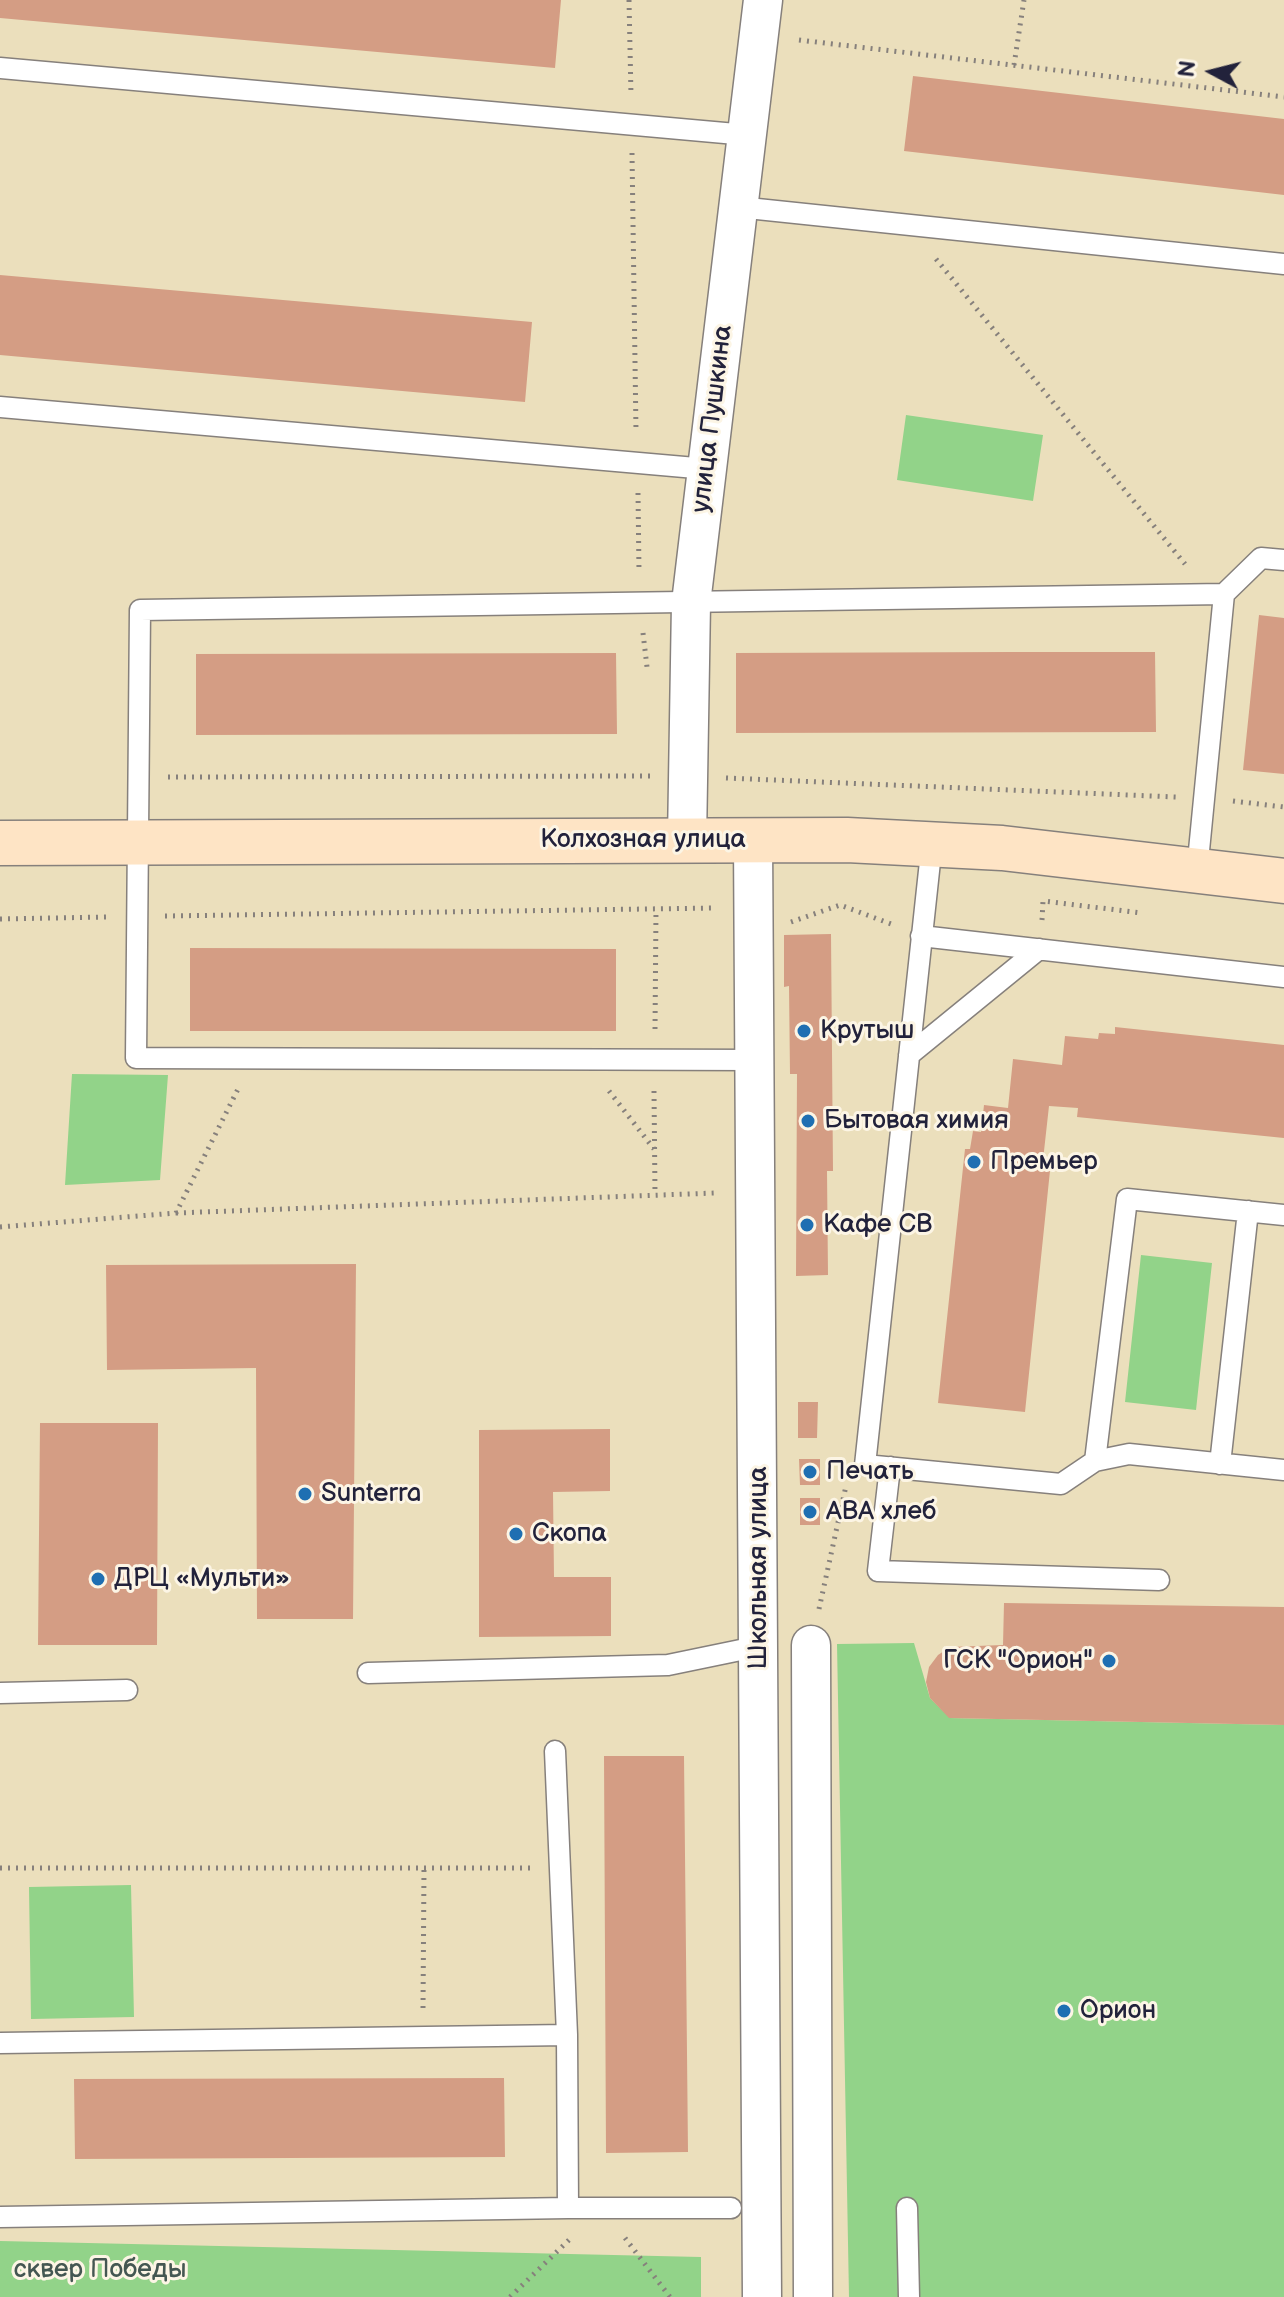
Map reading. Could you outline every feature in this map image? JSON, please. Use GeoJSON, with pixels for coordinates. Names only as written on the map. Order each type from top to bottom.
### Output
{"type":"FeatureCollection","features":[{"type":"Feature","properties":{"kind":"street","name":"улица Пушкина"},"geometry":{"type":"LineString","coordinates":[[687,840],[673,776],[760,18]]}},
{"type":"Feature","properties":{"kind":"street","name":"Колхозная улица"},"geometry":{"type":"LineString","coordinates":[[0,843],[687,840],[932,843],[1284,881]]}},
{"type":"Feature","properties":{"kind":"street","name":"Школьная улица"},"geometry":{"type":"LineString","coordinates":[[753,840],[762,2297]]}},
{"type":"Feature","properties":{"kind":"street","name":"Школьная улица"},"geometry":{"type":"LineString","coordinates":[[811,1645],[813,2297]]}},
{"type":"Feature","properties":{"kind":"lane"},"geometry":{"type":"LineString","coordinates":[[0,68],[747,135]]}},
{"type":"Feature","properties":{"kind":"lane"},"geometry":{"type":"LineString","coordinates":[[738,207],[1284,264]]}},
{"type":"Feature","properties":{"kind":"lane"},"geometry":{"type":"LineString","coordinates":[[0,407],[707,469]]}},
{"type":"Feature","properties":{"kind":"lane"},"geometry":{"type":"LineString","coordinates":[[1197,871],[1224,594],[1261,558],[1284,560]]}},
{"type":"Feature","properties":{"kind":"lane"},"geometry":{"type":"LineString","coordinates":[[755,1060],[136,1058],[140,610],[1224,594]]}},
{"type":"Feature","properties":{"kind":"lane"},"geometry":{"type":"LineString","coordinates":[[932,843],[865,1465],[1061,1484],[1095,1461],[1129,1454],[1284,1470]]}},
{"type":"Feature","properties":{"kind":"lane"},"geometry":{"type":"LineString","coordinates":[[921,936],[1284,977]]}},
{"type":"Feature","properties":{"kind":"lane"},"geometry":{"type":"LineString","coordinates":[[909,1055],[1039,949]]}},
{"type":"Feature","properties":{"kind":"lane"},"geometry":{"type":"LineString","coordinates":[[1095,1461],[1127,1199],[1284,1215]]}},
{"type":"Feature","properties":{"kind":"lane"},"geometry":{"type":"LineString","coordinates":[[1220,1464],[1248,1211]]}},
{"type":"Feature","properties":{"kind":"lane"},"geometry":{"type":"LineString","coordinates":[[890,1467],[878,1571],[1159,1580]]}},
{"type":"Feature","properties":{"kind":"lane"},"geometry":{"type":"LineString","coordinates":[[368,1673],[668,1665],[760,1646]]}},
{"type":"Feature","properties":{"kind":"lane"},"geometry":{"type":"LineString","coordinates":[[0,1693],[127,1690]]}},
{"type":"Feature","properties":{"kind":"lane"},"geometry":{"type":"LineString","coordinates":[[555,1751],[567,2035],[568,2208]]}},
{"type":"Feature","properties":{"kind":"lane"},"geometry":{"type":"LineString","coordinates":[[0,2043],[567,2035]]}},
{"type":"Feature","properties":{"kind":"lane"},"geometry":{"type":"LineString","coordinates":[[0,2217],[731,2208]]}},
{"type":"Feature","properties":{"kind":"lane"},"geometry":{"type":"LineString","coordinates":[[907,2208],[909,2297]]}},
{"type":"Feature","properties":{"kind":"path"},"geometry":{"type":"LineString","coordinates":[[629,0],[640,604],[648,682]]}},
{"type":"Feature","properties":{"kind":"path"},"geometry":{"type":"LineString","coordinates":[[1014,65],[1024,0]]}},
{"type":"Feature","properties":{"kind":"path"},"geometry":{"type":"LineString","coordinates":[[760,18],[1014,65],[1284,97]]}},
{"type":"Feature","properties":{"kind":"path"},"geometry":{"type":"LineString","coordinates":[[908,225],[1190,570],[1224,594]]}},
{"type":"Feature","properties":{"kind":"path"},"geometry":{"type":"LineString","coordinates":[[139,777],[673,776],[1204,798],[1284,807]]}},
{"type":"Feature","properties":{"kind":"path"},"geometry":{"type":"LineString","coordinates":[[1043,909],[1043,901],[1142,913]]}},
{"type":"Feature","properties":{"kind":"path"},"geometry":{"type":"LineString","coordinates":[[0,919],[656,910],[655,1193]]}},
{"type":"Feature","properties":{"kind":"path"},"geometry":{"type":"LineString","coordinates":[[176,1213],[242,1081],[263,1059]]}},
{"type":"Feature","properties":{"kind":"path"},"geometry":{"type":"LineString","coordinates":[[585,1059],[654,1150]]}},
{"type":"Feature","properties":{"kind":"path"},"geometry":{"type":"LineString","coordinates":[[0,1227],[176,1213],[655,1193],[756,1193]]}},
{"type":"Feature","properties":{"kind":"path"},"geometry":{"type":"LineString","coordinates":[[811,1645],[848,1480]]}},
{"type":"Feature","properties":{"kind":"path"},"geometry":{"type":"LineString","coordinates":[[0,1868],[560,1868]]}},
{"type":"Feature","properties":{"kind":"path"},"geometry":{"type":"LineString","coordinates":[[423,2037],[424,1868]]}},
{"type":"Feature","properties":{"kind":"path"},"geometry":{"type":"LineString","coordinates":[[510,2297],[602,2208],[670,2297]]}},
{"type":"Feature","properties":{"kind":"green space"},"geometry":{"type":"Polygon","coordinates":[[[906,415],[1043,435],[1033,501],[897,480],[906,415]]]}},
{"type":"Feature","properties":{"kind":"green space"},"geometry":{"type":"Polygon","coordinates":[[[72,1074],[168,1075],[160,1180],[65,1185],[72,1074]]]}},
{"type":"Feature","properties":{"kind":"green space"},"geometry":{"type":"Polygon","coordinates":[[[1141,1255],[1212,1263],[1196,1410],[1125,1402],[1141,1255]]]}},
{"type":"Feature","properties":{"kind":"green space","name":"Орион"},"geometry":{"type":"Polygon","coordinates":[[[914,1643],[930,1698],[950,1718],[1284,1725],[1284,2297],[849,2297],[837,1644],[914,1643]]]}},
{"type":"Feature","properties":{"kind":"green space"},"geometry":{"type":"Polygon","coordinates":[[[131,1885],[134,2017],[31,2019],[29,1887],[131,1885]]]}},
{"type":"Feature","properties":{"kind":"green space","name":"сквер Победы"},"geometry":{"type":"Polygon","coordinates":[[[0,2241],[701,2257],[701,2297],[0,2297],[0,2241]]]}},
{"type":"Feature","properties":{"kind":"building"},"geometry":{"type":"Polygon","coordinates":[[[0,0],[561,0],[555,68],[0,18],[0,0]]]}},
{"type":"Feature","properties":{"kind":"building"},"geometry":{"type":"Polygon","coordinates":[[[913,76],[1284,119],[1284,195],[904,151],[913,76]]]}},
{"type":"Feature","properties":{"kind":"building"},"geometry":{"type":"Polygon","coordinates":[[[0,275],[532,322],[525,402],[0,355],[0,275]]]}},
{"type":"Feature","properties":{"kind":"building"},"geometry":{"type":"Polygon","coordinates":[[[1259,615],[1284,618],[1284,774],[1243,770],[1259,615]]]}},
{"type":"Feature","properties":{"kind":"building"},"geometry":{"type":"Polygon","coordinates":[[[1155,652],[1156,732],[736,733],[736,653],[1155,652]]]}},
{"type":"Feature","properties":{"kind":"building"},"geometry":{"type":"Polygon","coordinates":[[[616,653],[617,734],[196,735],[196,654],[616,653]]]}},
{"type":"Feature","properties":{"kind":"building"},"geometry":{"type":"Polygon","coordinates":[[[831,934],[833,1171],[827,1171],[828,1275],[796,1276],[797,1074],[790,1074],[789,986],[784,987],[784,935],[831,934]]]}},
{"type":"Feature","properties":{"kind":"building"},"geometry":{"type":"Polygon","coordinates":[[[190,948],[616,949],[616,1031],[190,1031],[190,948]]]}},
{"type":"Feature","properties":{"kind":"building"},"geometry":{"type":"Polygon","coordinates":[[[1115,1027],[1284,1045],[1284,1138],[1077,1117],[1078,1108],[1049,1106],[1043,1160],[1051,1161],[1025,1412],[938,1403],[965,1149],[970,1149],[973,1131],[981,1132],[984,1105],[1008,1108],[1013,1059],[1062,1065],[1065,1036],[1098,1039],[1099,1033],[1115,1034],[1115,1027]]]}},
{"type":"Feature","properties":{"kind":"building","name":"Sunterra"},"geometry":{"type":"Polygon","coordinates":[[[356,1264],[353,1619],[257,1619],[256,1368],[107,1370],[106,1265],[356,1264]]]}},
{"type":"Feature","properties":{"kind":"building"},"geometry":{"type":"Polygon","coordinates":[[[798,1402],[818,1402],[817,1438],[798,1438],[798,1402]]]}},
{"type":"Feature","properties":{"kind":"building"},"geometry":{"type":"Polygon","coordinates":[[[40,1423],[158,1423],[157,1645],[38,1645],[40,1423]]]}},
{"type":"Feature","properties":{"kind":"building","name":"Скопа"},"geometry":{"type":"Polygon","coordinates":[[[610,1429],[610,1491],[553,1492],[554,1577],[611,1577],[611,1636],[479,1637],[479,1430],[610,1429]]]}},
{"type":"Feature","properties":{"kind":"building"},"geometry":{"type":"Polygon","coordinates":[[[799,1459],[820,1459],[820,1485],[800,1485],[799,1459]]]}},
{"type":"Feature","properties":{"kind":"building"},"geometry":{"type":"Polygon","coordinates":[[[800,1498],[820,1498],[820,1525],[800,1525],[800,1498]]]}},
{"type":"Feature","properties":{"kind":"building","name":"ГСК \"Орион\""},"geometry":{"type":"Polygon","coordinates":[[[1004,1603],[1284,1607],[1284,1725],[949,1718],[930,1698],[926,1682],[929,1667],[938,1655],[950,1647],[1003,1645],[1004,1603]]]}},
{"type":"Feature","properties":{"kind":"building"},"geometry":{"type":"Polygon","coordinates":[[[604,1756],[684,1756],[688,2152],[606,2153],[604,1756]]]}},
{"type":"Feature","properties":{"kind":"building"},"geometry":{"type":"Polygon","coordinates":[[[504,2078],[505,2157],[75,2159],[74,2079],[504,2078]]]}},
{"type":"Feature","properties":{"kind":"place","name":"Крутыш"},"geometry":{"type":"Point","coordinates":[804,1031]}},
{"type":"Feature","properties":{"kind":"place","name":"Бытовая химия"},"geometry":{"type":"Point","coordinates":[808,1121]}},
{"type":"Feature","properties":{"kind":"place","name":"Премьер"},"geometry":{"type":"Point","coordinates":[974,1162]}},
{"type":"Feature","properties":{"kind":"place","name":"Кафе СВ"},"geometry":{"type":"Point","coordinates":[807,1225]}},
{"type":"Feature","properties":{"kind":"place","name":"Печать"},"geometry":{"type":"Point","coordinates":[810,1472]}},
{"type":"Feature","properties":{"kind":"place","name":"Sunterra"},"geometry":{"type":"Point","coordinates":[305,1494]}},
{"type":"Feature","properties":{"kind":"place","name":"АВА хлеб"},"geometry":{"type":"Point","coordinates":[810,1512]}},
{"type":"Feature","properties":{"kind":"place","name":"Скопа"},"geometry":{"type":"Point","coordinates":[516,1534]}},
{"type":"Feature","properties":{"kind":"place","name":"ДРЦ «Мульти»"},"geometry":{"type":"Point","coordinates":[98,1579]}},
{"type":"Feature","properties":{"kind":"place","name":"ГСК \"Орион\""},"geometry":{"type":"Point","coordinates":[1109,1661]}},
{"type":"Feature","properties":{"kind":"place","name":"Орион"},"geometry":{"type":"Point","coordinates":[1064,2011]}}]}
